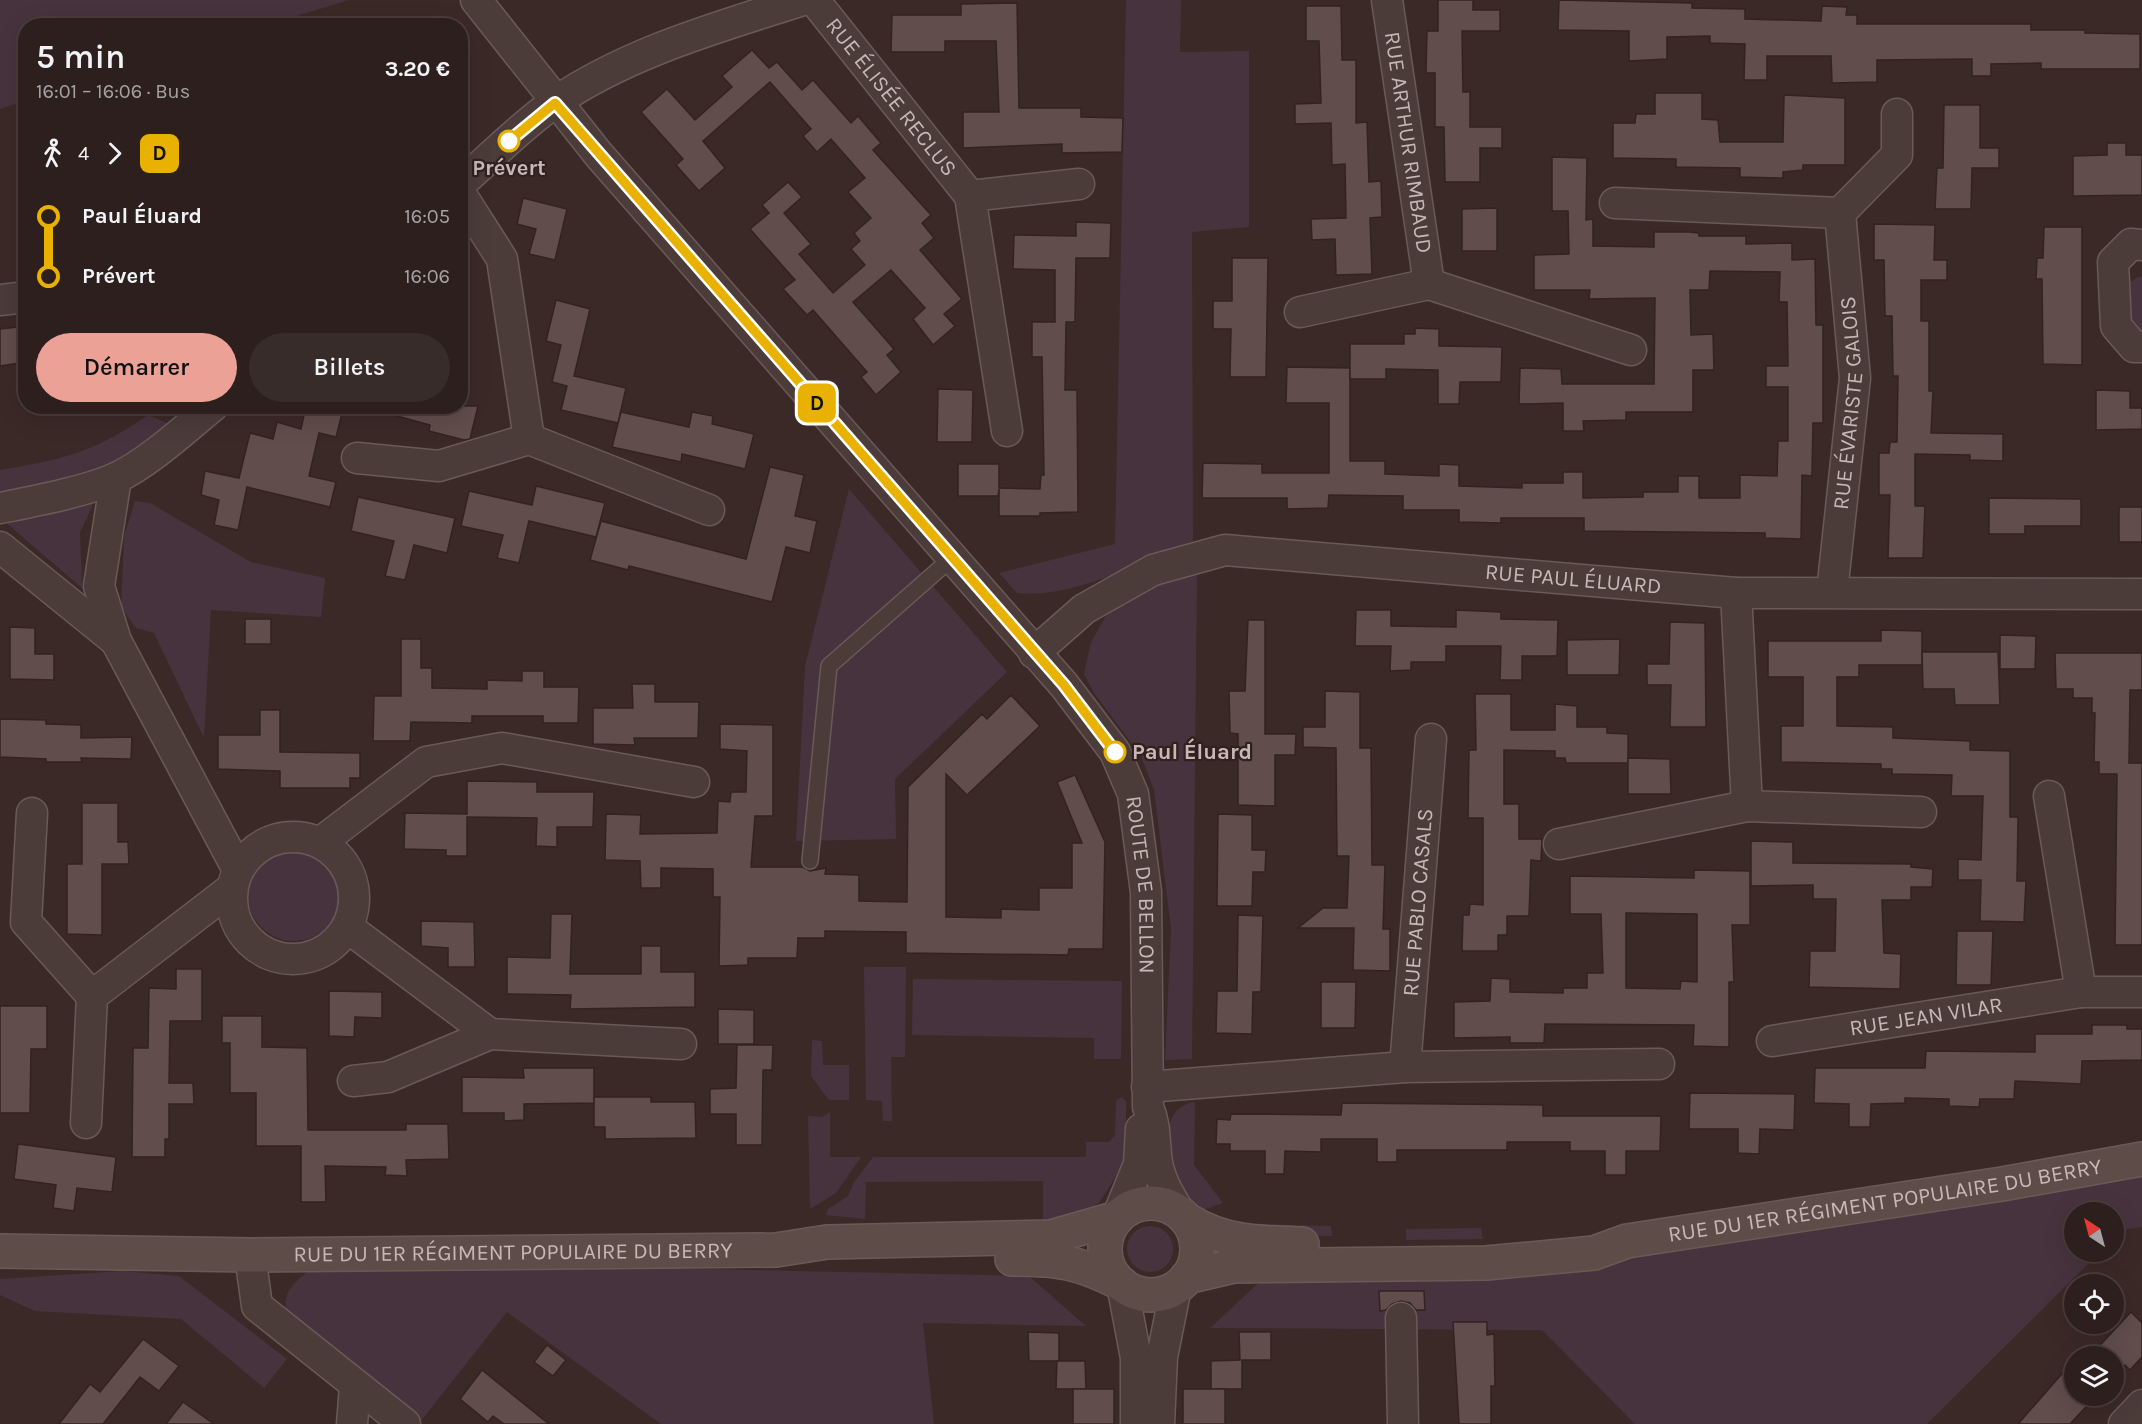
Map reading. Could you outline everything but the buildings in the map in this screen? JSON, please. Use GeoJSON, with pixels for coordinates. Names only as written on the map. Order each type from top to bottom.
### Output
{"type":"FeatureCollection","features":[{"type":"Feature","properties":{"kind":"main road","name":"RUE DU 1ER RÉGIMENT POPULAIRE DU BERRY"},"geometry":{"type":"LineString","coordinates":[[1182,1282],[1234,1266],[1486,1263],[1594,1253],[1627,1241],[2002,1184],[2142,1159]]}},
{"type":"Feature","properties":{"kind":"main road"},"geometry":{"type":"LineString","coordinates":[[1139,1204],[1166,1205],[1183,1216],[1196,1239],[1197,1251],[1195,1264],[1182,1282],[1163,1293],[1149,1294],[1134,1292],[1122,1284],[1109,1266],[1105,1245],[1109,1230],[1117,1218],[1127,1209],[1139,1204]]}},
{"type":"Feature","properties":{"kind":"main road","name":"RUE DU 1ER RÉGIMENT POPULAIRE DU BERRY"},"geometry":{"type":"LineString","coordinates":[[1183,1216],[1206,1232],[1234,1241],[1264,1243],[1486,1247],[1592,1239],[1627,1241]]}},
{"type":"Feature","properties":{"kind":"main road","name":"RUE DU 1ER RÉGIMENT POPULAIRE DU BERRY"},"geometry":{"type":"LineString","coordinates":[[776,1250],[827,1242],[1051,1237],[1117,1218]]}},
{"type":"Feature","properties":{"kind":"main road","name":"RUE DU 1ER RÉGIMENT POPULAIRE DU BERRY"},"geometry":{"type":"LineString","coordinates":[[0,1251],[249,1255],[776,1250],[830,1257],[1052,1259],[1076,1263],[1122,1284]]}},
{"type":"Feature","properties":{"kind":"street","name":"ROUTE DE BELLON"},"geometry":{"type":"LineString","coordinates":[[476,0],[555,103],[1064,685],[1115,752],[1133,794],[1146,892],[1147,1097],[1142,1121],[1139,1164],[1117,1218]]}},
{"type":"Feature","properties":{"kind":"street"},"geometry":{"type":"LineString","coordinates":[[468,177],[555,103],[654,51],[803,0]]}},
{"type":"Feature","properties":{"kind":"street","name":"RUE ÉLISÉE RECLUS"},"geometry":{"type":"LineString","coordinates":[[814,0],[970,196],[1006,431]]}},
{"type":"Feature","properties":{"kind":"street","name":"RUE ARTHUR RIMBAUD"},"geometry":{"type":"LineString","coordinates":[[1387,0],[1429,284]]}},
{"type":"Feature","properties":{"kind":"street"},"geometry":{"type":"LineString","coordinates":[[1615,202],[1840,213],[1898,155],[1897,114]]}},
{"type":"Feature","properties":{"kind":"street","name":"RUE ÉLISÉE RECLUS"},"geometry":{"type":"LineString","coordinates":[[970,196],[1079,184]]}},
{"type":"Feature","properties":{"kind":"street"},"geometry":{"type":"LineString","coordinates":[[468,206],[502,259],[529,439]]}},
{"type":"Feature","properties":{"kind":"street","name":"RUE ÉVARISTE GALOIS"},"geometry":{"type":"LineString","coordinates":[[1832,592],[1855,378],[1840,213]]}},
{"type":"Feature","properties":{"kind":"street"},"geometry":{"type":"LineString","coordinates":[[2142,245],[2132,244],[2113,262],[2116,326],[2134,347],[2142,347]]}},
{"type":"Feature","properties":{"kind":"street","name":"RUE ARTHUR RIMBAUD"},"geometry":{"type":"LineString","coordinates":[[1300,312],[1429,284],[1631,350]]}},
{"type":"Feature","properties":{"kind":"street"},"geometry":{"type":"LineString","coordinates":[[0,300],[18,298]]}},
{"type":"Feature","properties":{"kind":"street"},"geometry":{"type":"LineString","coordinates":[[0,508],[39,501],[116,478],[164,446],[203,414]]}},
{"type":"Feature","properties":{"kind":"street"},"geometry":{"type":"LineString","coordinates":[[357,458],[440,466],[529,439],[709,510]]}},
{"type":"Feature","properties":{"kind":"street"},"geometry":{"type":"LineString","coordinates":[[92,996],[235,880],[256,847],[272,839],[288,836],[305,837],[321,842],[337,854],[348,870],[354,889],[354,908],[347,927],[334,944],[316,955],[295,960],[273,957],[254,947],[240,931],[232,910],[235,880],[116,641],[99,586],[116,478]]}},
{"type":"Feature","properties":{"kind":"street"},"geometry":{"type":"LineString","coordinates":[[0,547],[116,641]]}},
{"type":"Feature","properties":{"kind":"street","name":"RUE PAUL ÉLUARD"},"geometry":{"type":"LineString","coordinates":[[1034,653],[1084,609],[1153,570],[1225,550],[1736,593],[2142,594]]}},
{"type":"Feature","properties":{"kind":"street"},"geometry":{"type":"LineString","coordinates":[[1736,593],[1748,806]]}},
{"type":"Feature","properties":{"kind":"street","name":"RUE PABLO CASALS"},"geometry":{"type":"LineString","coordinates":[[1405,1067],[1431,739]]}},
{"type":"Feature","properties":{"kind":"street"},"geometry":{"type":"LineString","coordinates":[[321,842],[426,762],[502,748],[694,782]]}},
{"type":"Feature","properties":{"kind":"street"},"geometry":{"type":"LineString","coordinates":[[2049,796],[2081,992]]}},
{"type":"Feature","properties":{"kind":"street"},"geometry":{"type":"LineString","coordinates":[[1559,844],[1748,806],[1921,812]]}},
{"type":"Feature","properties":{"kind":"street"},"geometry":{"type":"LineString","coordinates":[[32,813],[26,922],[92,996],[86,1123]]}},
{"type":"Feature","properties":{"kind":"street"},"geometry":{"type":"LineString","coordinates":[[347,927],[490,1034]]}},
{"type":"Feature","properties":{"kind":"street","name":"RUE JEAN VILAR"},"geometry":{"type":"LineString","coordinates":[[1772,1041],[2081,992],[2142,992]]}},
{"type":"Feature","properties":{"kind":"street"},"geometry":{"type":"LineString","coordinates":[[353,1081],[388,1077],[490,1034],[681,1044]]}},
{"type":"Feature","properties":{"kind":"street"},"geometry":{"type":"LineString","coordinates":[[1147,1097],[1405,1067],[1659,1064]]}},
{"type":"Feature","properties":{"kind":"street","name":"ROUTE DE BELLON"},"geometry":{"type":"LineString","coordinates":[[1147,1097],[1154,1121],[1162,1179],[1183,1216]]}},
{"type":"Feature","properties":{"kind":"street"},"geometry":{"type":"LineString","coordinates":[[249,1255],[257,1306],[405,1424]]}},
{"type":"Feature","properties":{"kind":"street"},"geometry":{"type":"LineString","coordinates":[[1160,1424],[1162,1357],[1182,1282]]}},
{"type":"Feature","properties":{"kind":"street"},"geometry":{"type":"LineString","coordinates":[[1122,1284],[1136,1358],[1136,1424]]}},
{"type":"Feature","properties":{"kind":"street"},"geometry":{"type":"LineString","coordinates":[[1401,1318],[1403,1424]]}},
{"type":"Feature","properties":{"kind":"street"},"geometry":{"type":"LineString","coordinates":[[352,1424],[355,1386]]}},
{"type":"Feature","properties":{"kind":"street"},"geometry":{"type":"LineString","coordinates":[[2124,1424],[2142,1405]]}},
{"type":"Feature","properties":{"kind":"lane"},"geometry":{"type":"LineString","coordinates":[[810,861],[829,666],[953,557]]}},
{"type":"Feature","properties":{"kind":"shaded area"},"geometry":{"type":"Polygon","coordinates":[[[0,0],[349,0],[290,18],[18,18],[18,103],[0,109],[0,0]]]}},
{"type":"Feature","properties":{"kind":"shaded area"},"geometry":{"type":"Polygon","coordinates":[[[1126,0],[1181,0],[1180,52],[1249,51],[1249,227],[1192,232],[1193,541],[1084,585],[1039,593],[1017,593],[999,573],[1115,544],[1126,0]]]}},
{"type":"Feature","properties":{"kind":"shaded area"},"geometry":{"type":"Polygon","coordinates":[[[2142,277],[2142,333],[2125,320],[2126,285],[2142,277]]]}},
{"type":"Feature","properties":{"kind":"shaded area"},"geometry":{"type":"Polygon","coordinates":[[[148,415],[169,424],[142,447],[103,471],[0,495],[0,470],[77,453],[111,438],[148,415]]]}},
{"type":"Feature","properties":{"kind":"shaded area"},"geometry":{"type":"Polygon","coordinates":[[[849,489],[1007,672],[895,779],[896,839],[796,841],[805,666],[849,489]]]}},
{"type":"Feature","properties":{"kind":"shaded area"},"geometry":{"type":"Polygon","coordinates":[[[96,498],[80,532],[82,588],[4,521],[96,498]]]}},
{"type":"Feature","properties":{"kind":"shaded area"},"geometry":{"type":"Polygon","coordinates":[[[135,501],[150,503],[251,562],[325,578],[321,617],[211,610],[204,738],[154,633],[136,628],[121,607],[124,536],[135,501]]]}},
{"type":"Feature","properties":{"kind":"shaded area"},"geometry":{"type":"Polygon","coordinates":[[[1197,570],[1192,1059],[1165,1060],[1171,929],[1154,790],[1141,756],[1094,693],[1084,674],[1091,642],[1106,616],[1140,593],[1197,570]]]}},
{"type":"Feature","properties":{"kind":"shaded area"},"geometry":{"type":"Polygon","coordinates":[[[294,849],[312,852],[327,862],[337,877],[340,895],[337,913],[327,928],[312,938],[294,941],[276,938],[261,928],[251,913],[248,895],[251,877],[261,862],[276,852],[294,849]]]}},
{"type":"Feature","properties":{"kind":"shaded area"},"geometry":{"type":"Polygon","coordinates":[[[864,967],[906,967],[905,1057],[891,1057],[892,1121],[883,1121],[882,1101],[866,1100],[864,967]]]}},
{"type":"Feature","properties":{"kind":"shaded area"},"geometry":{"type":"Polygon","coordinates":[[[913,979],[1122,981],[1121,1059],[1094,1059],[1094,1038],[912,1035],[913,979]]]}},
{"type":"Feature","properties":{"kind":"shaded area"},"geometry":{"type":"Polygon","coordinates":[[[812,1040],[822,1041],[823,1065],[849,1065],[849,1100],[829,1100],[811,1076],[812,1040]]]}},
{"type":"Feature","properties":{"kind":"shaded area"},"geometry":{"type":"Polygon","coordinates":[[[1121,1097],[1126,1101],[1126,1155],[1121,1168],[1099,1203],[1079,1216],[1043,1224],[1043,1181],[866,1182],[865,1219],[826,1215],[828,1209],[848,1196],[854,1182],[873,1157],[1086,1157],[1086,1142],[1109,1142],[1115,1135],[1116,1101],[1121,1097]]]}},
{"type":"Feature","properties":{"kind":"shaded area"},"geometry":{"type":"Polygon","coordinates":[[[1195,1102],[1194,1165],[1223,1203],[1203,1210],[1180,1187],[1168,1150],[1170,1124],[1175,1114],[1183,1106],[1195,1102]]]}},
{"type":"Feature","properties":{"kind":"shaded area"},"geometry":{"type":"Polygon","coordinates":[[[830,1112],[830,1157],[861,1157],[836,1193],[810,1209],[808,1116],[822,1117],[830,1112]]]}},
{"type":"Feature","properties":{"kind":"shaded area"},"geometry":{"type":"Polygon","coordinates":[[[2142,1174],[2142,1227],[2124,1230],[2124,1202],[2064,1202],[2064,1262],[2090,1262],[2078,1274],[2064,1274],[2064,1288],[1927,1424],[1635,1424],[1542,1330],[1210,1328],[1266,1276],[1619,1260],[2142,1174]]]}},
{"type":"Feature","properties":{"kind":"shaded area"},"geometry":{"type":"Polygon","coordinates":[[[1258,1224],[1331,1226],[1332,1236],[1259,1235],[1258,1224]]]}},
{"type":"Feature","properties":{"kind":"shaded area"},"geometry":{"type":"Polygon","coordinates":[[[1150,1226],[1166,1233],[1173,1249],[1166,1265],[1150,1272],[1134,1265],[1127,1249],[1134,1233],[1150,1226]]]}},
{"type":"Feature","properties":{"kind":"shaded area"},"geometry":{"type":"Polygon","coordinates":[[[1481,1228],[1483,1239],[1406,1240],[1406,1229],[1481,1228]]]}},
{"type":"Feature","properties":{"kind":"shaded area"},"geometry":{"type":"Polygon","coordinates":[[[514,1265],[1029,1276],[1086,1326],[923,1323],[934,1424],[661,1424],[507,1312],[420,1422],[287,1315],[288,1293],[300,1278],[313,1268],[514,1265]]]}},
{"type":"Feature","properties":{"kind":"shaded area"},"geometry":{"type":"Polygon","coordinates":[[[122,1271],[179,1276],[287,1359],[264,1388],[181,1319],[35,1311],[0,1295],[0,1279],[122,1271]]]}},
{"type":"Feature","properties":{"kind":"bus line","name":"D"},"geometry":{"type":"LineString","coordinates":[[509,141],[555,103],[1064,685],[1115,752]]}},
{"type":"Feature","properties":{"kind":"place","name":"Prévert"},"geometry":{"type":"Point","coordinates":[509,141]}},
{"type":"Feature","properties":{"kind":"place","name":"Paul Éluard"},"geometry":{"type":"Point","coordinates":[1115,752]}}]}
